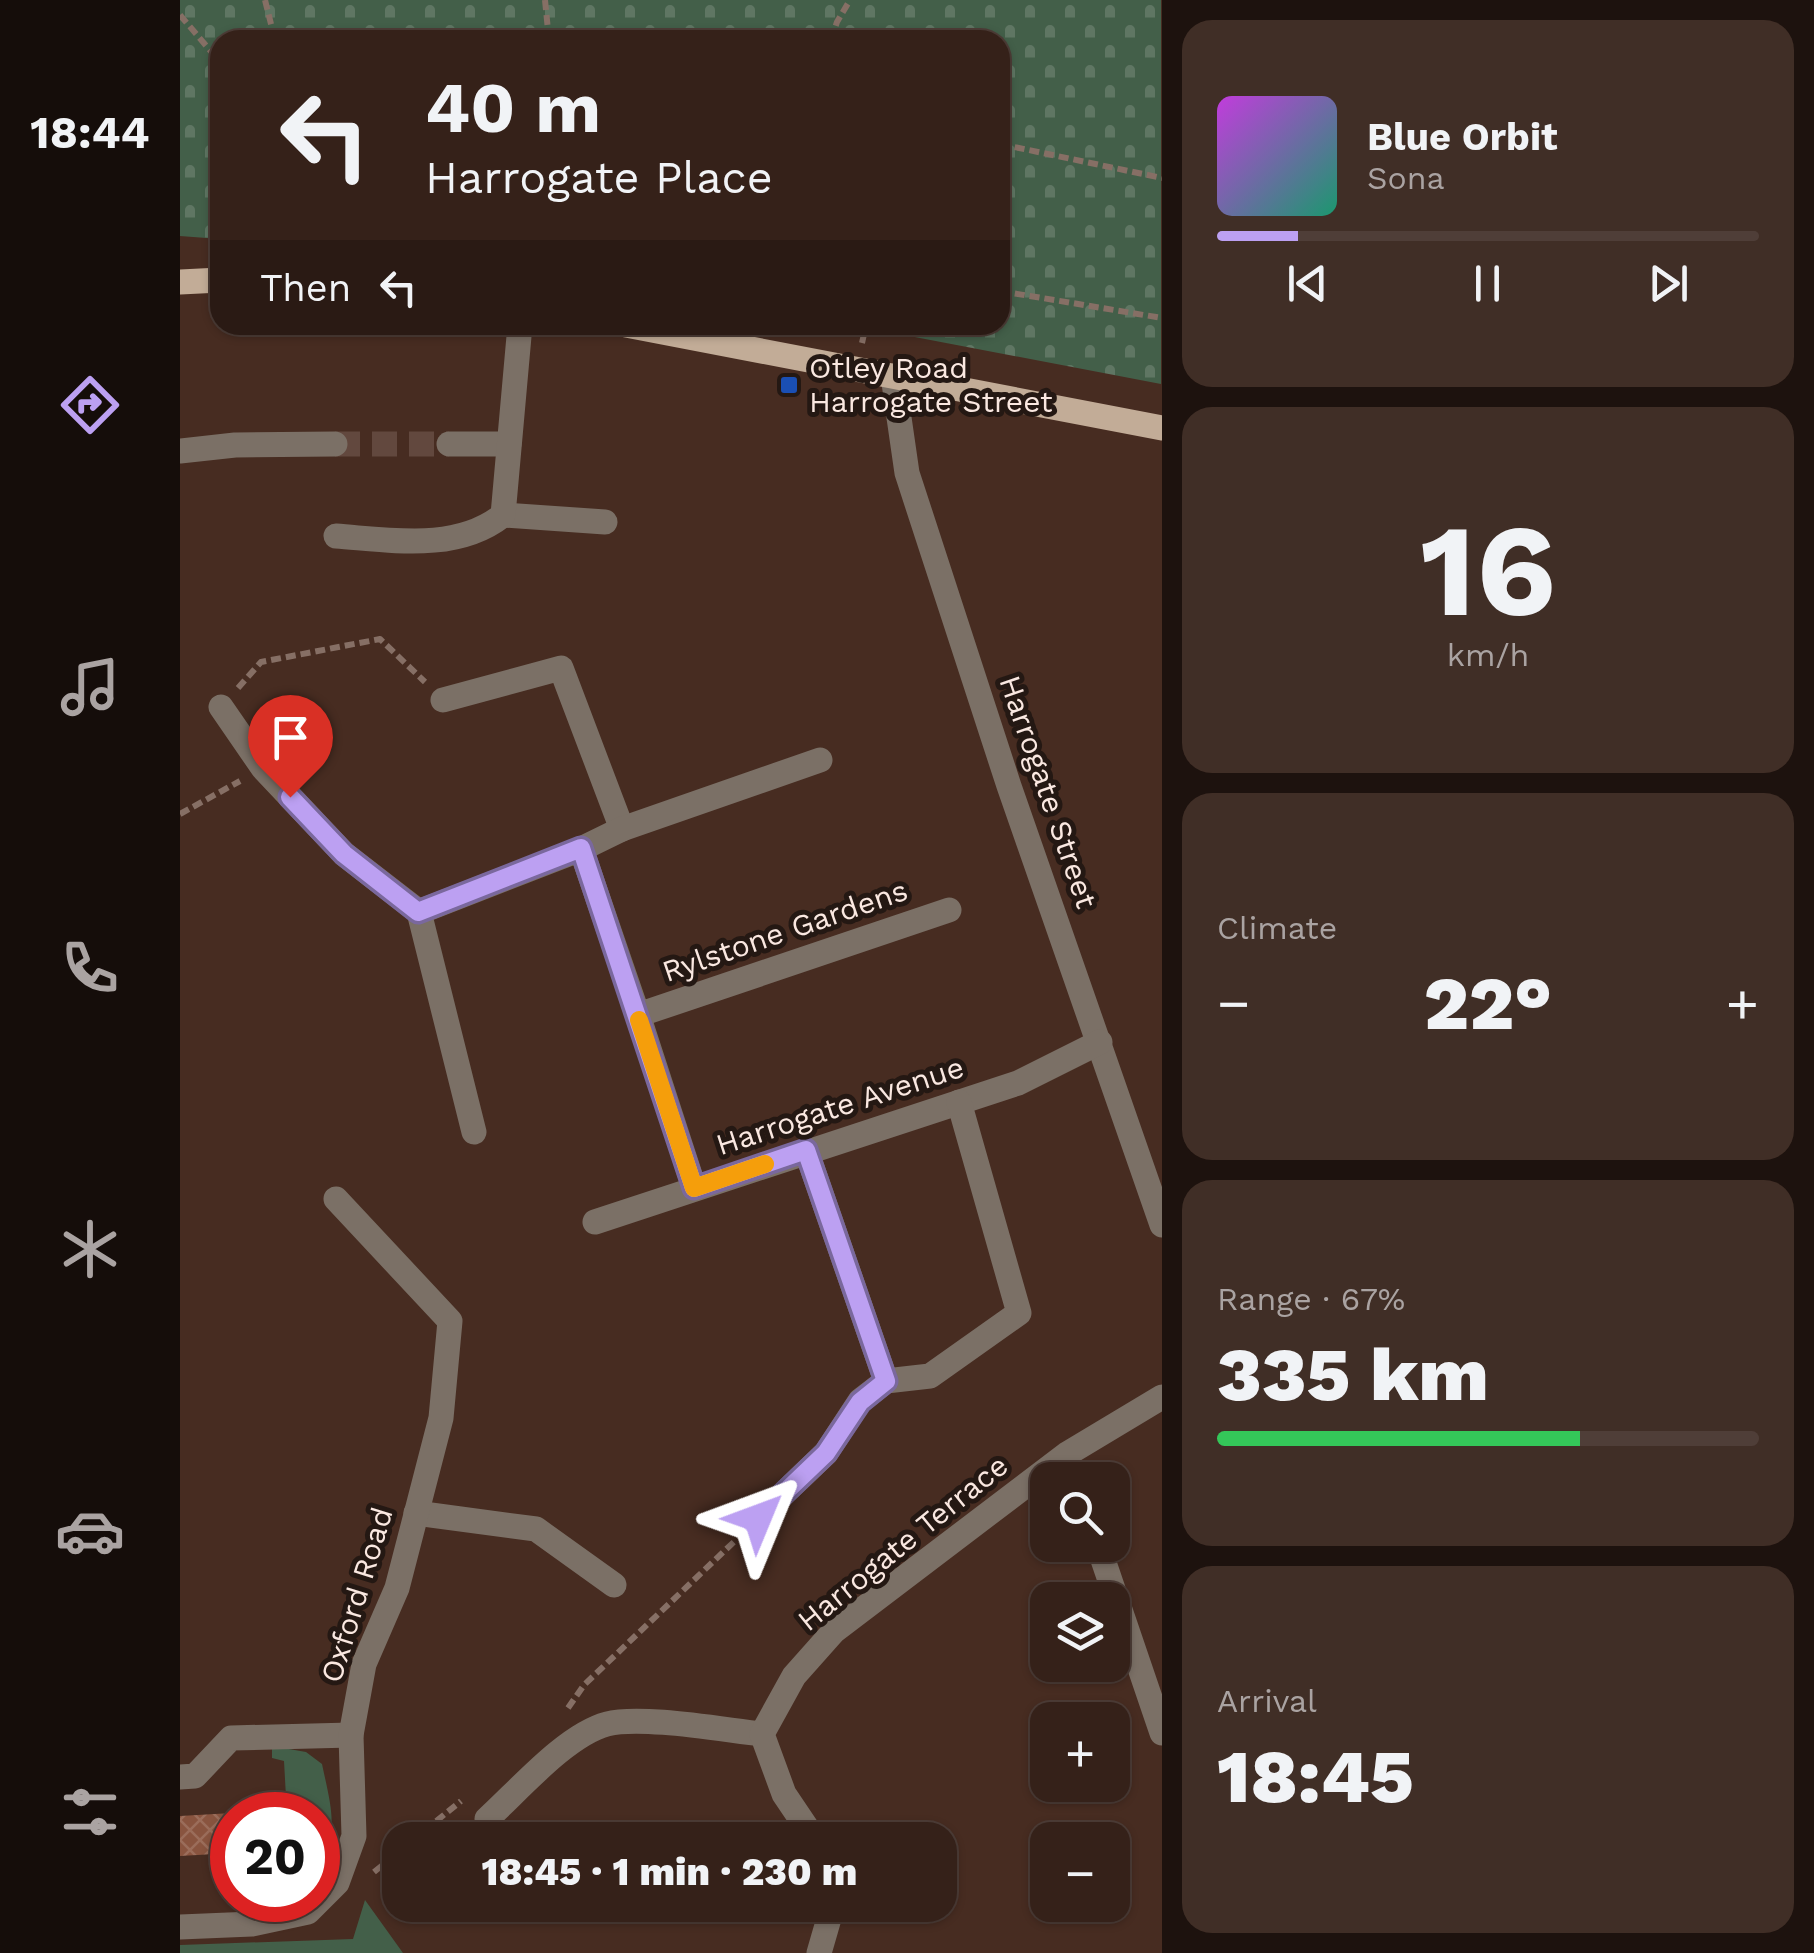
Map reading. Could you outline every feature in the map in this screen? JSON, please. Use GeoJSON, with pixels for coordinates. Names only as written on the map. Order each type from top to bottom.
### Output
{"type":"FeatureCollection","features":[{"type":"Feature","properties":{"kind":"main road"},"geometry":{"type":"LineString","coordinates":[[180,282],[210,280]]}},
{"type":"Feature","properties":{"kind":"main road"},"geometry":{"type":"LineString","coordinates":[[678,335],[1162,428]]}},
{"type":"Feature","properties":{"kind":"street"},"geometry":{"type":"LineString","coordinates":[[336,536],[412,541],[465,536],[487,528],[503,514],[519,335]]}},
{"type":"Feature","properties":{"kind":"street","name":"Harrogate Street"},"geometry":{"type":"LineString","coordinates":[[893,376],[907,473],[1162,1225]]}},
{"type":"Feature","properties":{"kind":"street"},"geometry":{"type":"LineString","coordinates":[[180,451],[335,444]]}},
{"type":"Feature","properties":{"kind":"street"},"geometry":{"type":"LineString","coordinates":[[449,444],[509,444]]}},
{"type":"Feature","properties":{"kind":"street"},"geometry":{"type":"LineString","coordinates":[[503,514],[605,522]]}},
{"type":"Feature","properties":{"kind":"street"},"geometry":{"type":"LineString","coordinates":[[444,700],[561,668],[622,829]]}},
{"type":"Feature","properties":{"kind":"street"},"geometry":{"type":"LineString","coordinates":[[221,708],[264,768],[344,854],[418,912],[474,1132]]}},
{"type":"Feature","properties":{"kind":"street"},"geometry":{"type":"LineString","coordinates":[[418,912],[622,829],[820,760]]}},
{"type":"Feature","properties":{"kind":"street","name":"Rylstone Gardens"},"geometry":{"type":"LineString","coordinates":[[581,848],[638,1014],[950,910]]}},
{"type":"Feature","properties":{"kind":"street"},"geometry":{"type":"LineString","coordinates":[[638,1014],[694,1188]]}},
{"type":"Feature","properties":{"kind":"street","name":"Harrogate Avenue"},"geometry":{"type":"LineString","coordinates":[[594,1222],[1018,1082],[1100,1042]]}},
{"type":"Feature","properties":{"kind":"street"},"geometry":{"type":"LineString","coordinates":[[758,1518],[826,1453],[860,1402],[886,1381],[930,1376],[1019,1313],[959,1102]]}},
{"type":"Feature","properties":{"kind":"street"},"geometry":{"type":"LineString","coordinates":[[806,1150],[886,1381]]}},
{"type":"Feature","properties":{"kind":"street","name":"Oxford Road"},"geometry":{"type":"LineString","coordinates":[[180,1927],[252,1924],[308,1912],[337,1882],[354,1836],[351,1735],[364,1664],[397,1588],[441,1418],[450,1321],[336,1200]]}},
{"type":"Feature","properties":{"kind":"street","name":"Harrogate Terrace"},"geometry":{"type":"LineString","coordinates":[[762,1734],[794,1676],[834,1632],[1067,1454],[1162,1396]]}},
{"type":"Feature","properties":{"kind":"street"},"geometry":{"type":"LineString","coordinates":[[1067,1454],[1070,1462]]}},
{"type":"Feature","properties":{"kind":"street"},"geometry":{"type":"LineString","coordinates":[[416,1513],[536,1530],[614,1585]]}},
{"type":"Feature","properties":{"kind":"street"},"geometry":{"type":"LineString","coordinates":[[1104,1562],[1162,1733]]}},
{"type":"Feature","properties":{"kind":"street"},"geometry":{"type":"LineString","coordinates":[[487,1819],[577,1738],[609,1724],[657,1723],[762,1734],[784,1794],[803,1822]]}},
{"type":"Feature","properties":{"kind":"street"},"geometry":{"type":"LineString","coordinates":[[180,1777],[196,1776],[232,1738],[351,1735]]}},
{"type":"Feature","properties":{"kind":"street"},"geometry":{"type":"LineString","coordinates":[[819,1953],[828,1922]]}},
{"type":"Feature","properties":{"kind":"path"},"geometry":{"type":"LineString","coordinates":[[265,0],[272,30]]}},
{"type":"Feature","properties":{"kind":"path"},"geometry":{"type":"LineString","coordinates":[[545,0],[548,30]]}},
{"type":"Feature","properties":{"kind":"path"},"geometry":{"type":"LineString","coordinates":[[834,30],[850,0]]}},
{"type":"Feature","properties":{"kind":"path"},"geometry":{"type":"LineString","coordinates":[[180,15],[210,50]]}},
{"type":"Feature","properties":{"kind":"path"},"geometry":{"type":"LineString","coordinates":[[1010,146],[1162,178]]}},
{"type":"Feature","properties":{"kind":"path"},"geometry":{"type":"LineString","coordinates":[[1010,294],[1162,318]]}},
{"type":"Feature","properties":{"kind":"path"},"geometry":{"type":"LineString","coordinates":[[221,708],[261,662],[380,639],[444,700]]}},
{"type":"Feature","properties":{"kind":"path"},"geometry":{"type":"LineString","coordinates":[[180,814],[264,768]]}},
{"type":"Feature","properties":{"kind":"path"},"geometry":{"type":"LineString","coordinates":[[560,1722],[584,1685],[758,1518]]}},
{"type":"Feature","properties":{"kind":"path"},"geometry":{"type":"LineString","coordinates":[[435,1822],[465,1798]]}},
{"type":"Feature","properties":{"kind":"green space"},"geometry":{"type":"Polygon","coordinates":[[[180,0],[1161,0],[1161,384],[904,335],[1010,335],[1010,30],[210,30],[210,238],[180,236],[180,0]]]}},
{"type":"Feature","properties":{"kind":"green space"},"geometry":{"type":"Polygon","coordinates":[[[272,1746],[306,1752],[322,1764],[327,1792],[286,1792],[284,1761],[272,1758],[272,1746]]]}},
{"type":"Feature","properties":{"kind":"green space"},"geometry":{"type":"Polygon","coordinates":[[[365,1900],[403,1953],[180,1953],[180,1945],[353,1939],[365,1900]]]}},
{"type":"Feature","properties":{"kind":"building"},"geometry":{"type":"Polygon","coordinates":[[[210,1814],[210,1854],[180,1856],[180,1816],[210,1814]]]}},
{"type":"Feature","properties":{"kind":"tunnel"},"geometry":{"type":"LineString","coordinates":[[335,444],[449,444]]}},
{"type":"Feature","properties":{"kind":"slow traffic"},"geometry":{"type":"LineString","coordinates":[[639,1020],[694,1188],[765,1164]]}},
{"type":"Feature","properties":{"kind":"place","name":"Otley Road Harrogate Street"},"geometry":{"type":"Point","coordinates":[789,385]}},
{"type":"Feature","properties":{"kind":"route"},"geometry":{"type":"LineString","coordinates":[[290,797],[344,854],[418,912],[581,848],[694,1188],[806,1150],[886,1381],[860,1402],[826,1453],[758,1518]]}}]}
